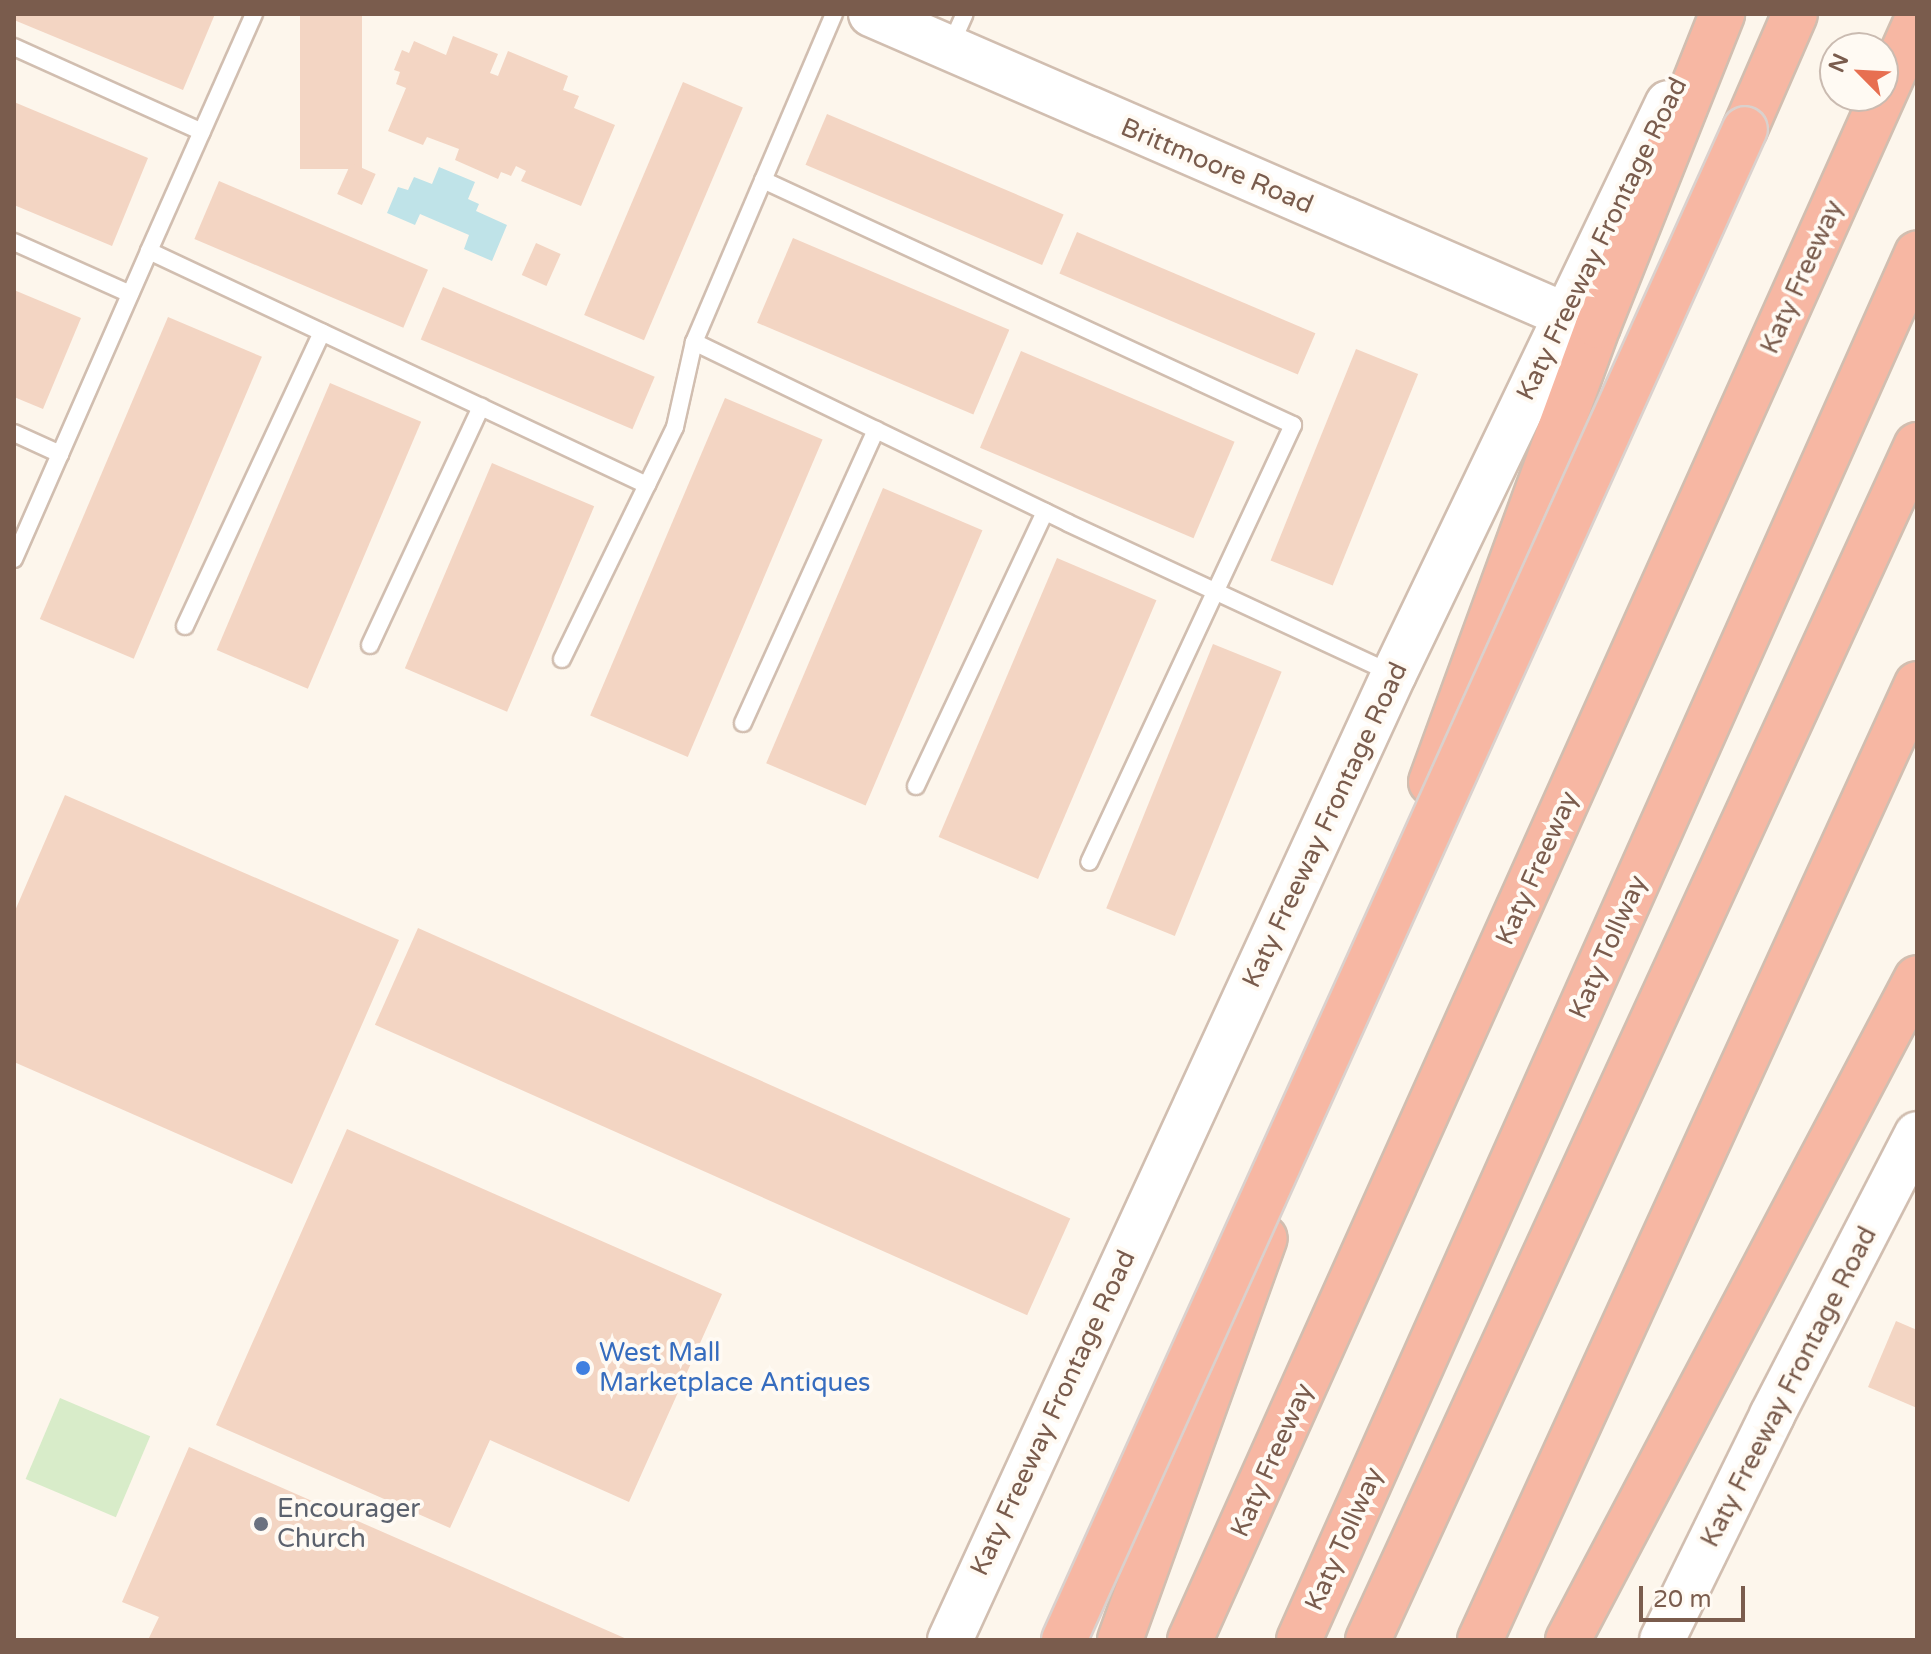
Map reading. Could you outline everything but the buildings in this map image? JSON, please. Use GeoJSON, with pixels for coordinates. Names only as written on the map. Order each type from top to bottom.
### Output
{"type":"FeatureCollection","features":[{"type":"Feature","properties":{"kind":"highway"},"geometry":{"type":"LineString","coordinates":[[1120,1640],[1598,326],[1722,14]]}},
{"type":"Feature","properties":{"kind":"highway"},"geometry":{"type":"LineString","coordinates":[[1064,1640],[1795,14]]}},
{"type":"Feature","properties":{"kind":"highway","name":"Katy Freeway"},"geometry":{"type":"LineString","coordinates":[[1190,1640],[1917,20]]}},
{"type":"Feature","properties":{"kind":"highway","name":"Katy Tollway"},"geometry":{"type":"LineString","coordinates":[[1299,1640],[1917,254]]}},
{"type":"Feature","properties":{"kind":"highway"},"geometry":{"type":"LineString","coordinates":[[1368,1640],[1917,445]]}},
{"type":"Feature","properties":{"kind":"highway"},"geometry":{"type":"LineString","coordinates":[[1480,1640],[1917,684]]}},
{"type":"Feature","properties":{"kind":"highway"},"geometry":{"type":"LineString","coordinates":[[1568,1640],[1917,978]]}},
{"type":"Feature","properties":{"kind":"main road","name":"Brittmoore Road"},"geometry":{"type":"LineString","coordinates":[[871,14],[957,31],[1565,315]]}},
{"type":"Feature","properties":{"kind":"main road","name":"Katy Freeway Frontage Road"},"geometry":{"type":"LineString","coordinates":[[950,1640],[1394,674],[1710,14]]}},
{"type":"Feature","properties":{"kind":"main road","name":"Katy Freeway Frontage Road"},"geometry":{"type":"LineString","coordinates":[[1662,1640],[1765,1430],[1917,1134]]}},
{"type":"Feature","properties":{"kind":"lane"},"geometry":{"type":"LineString","coordinates":[[14,559],[254,14]]}},
{"type":"Feature","properties":{"kind":"lane"},"geometry":{"type":"LineString","coordinates":[[562,659],[675,427],[694,342],[834,14]]}},
{"type":"Feature","properties":{"kind":"lane"},"geometry":{"type":"LineString","coordinates":[[14,47],[202,132]]}},
{"type":"Feature","properties":{"kind":"lane"},"geometry":{"type":"LineString","coordinates":[[763,180],[1293,425],[1213,590],[1089,862]]}},
{"type":"Feature","properties":{"kind":"lane"},"geometry":{"type":"LineString","coordinates":[[14,242],[130,294]]}},
{"type":"Feature","properties":{"kind":"lane"},"geometry":{"type":"LineString","coordinates":[[149,251],[647,485]]}},
{"type":"Feature","properties":{"kind":"lane"},"geometry":{"type":"LineString","coordinates":[[185,626],[322,332]]}},
{"type":"Feature","properties":{"kind":"lane"},"geometry":{"type":"LineString","coordinates":[[694,342],[1045,512],[1394,674]]}},
{"type":"Feature","properties":{"kind":"lane"},"geometry":{"type":"LineString","coordinates":[[370,645],[481,407]]}},
{"type":"Feature","properties":{"kind":"lane"},"geometry":{"type":"LineString","coordinates":[[743,723],[876,430]]}},
{"type":"Feature","properties":{"kind":"lane"},"geometry":{"type":"LineString","coordinates":[[14,433],[60,454]]}},
{"type":"Feature","properties":{"kind":"lane"},"geometry":{"type":"LineString","coordinates":[[916,786],[1045,512]]}},
{"type":"Feature","properties":{"kind":"green space"},"geometry":{"type":"Polygon","coordinates":[[[60,1398],[150,1436],[116,1517],[26,1479],[60,1398]]]}},
{"type":"Feature","properties":{"kind":"water"},"geometry":{"type":"Polygon","coordinates":[[[439,167],[475,182],[468,199],[479,204],[476,211],[507,225],[492,261],[464,249],[469,235],[420,214],[415,225],[387,213],[398,187],[408,190],[414,177],[432,184],[439,167]]]}},
{"type":"Feature","properties":{"kind":"place","name":"West Mall Marketplace Antiques"},"geometry":{"type":"Point","coordinates":[583,1368]}},
{"type":"Feature","properties":{"kind":"place","name":"Encourager Church"},"geometry":{"type":"Point","coordinates":[261,1524]}}]}
